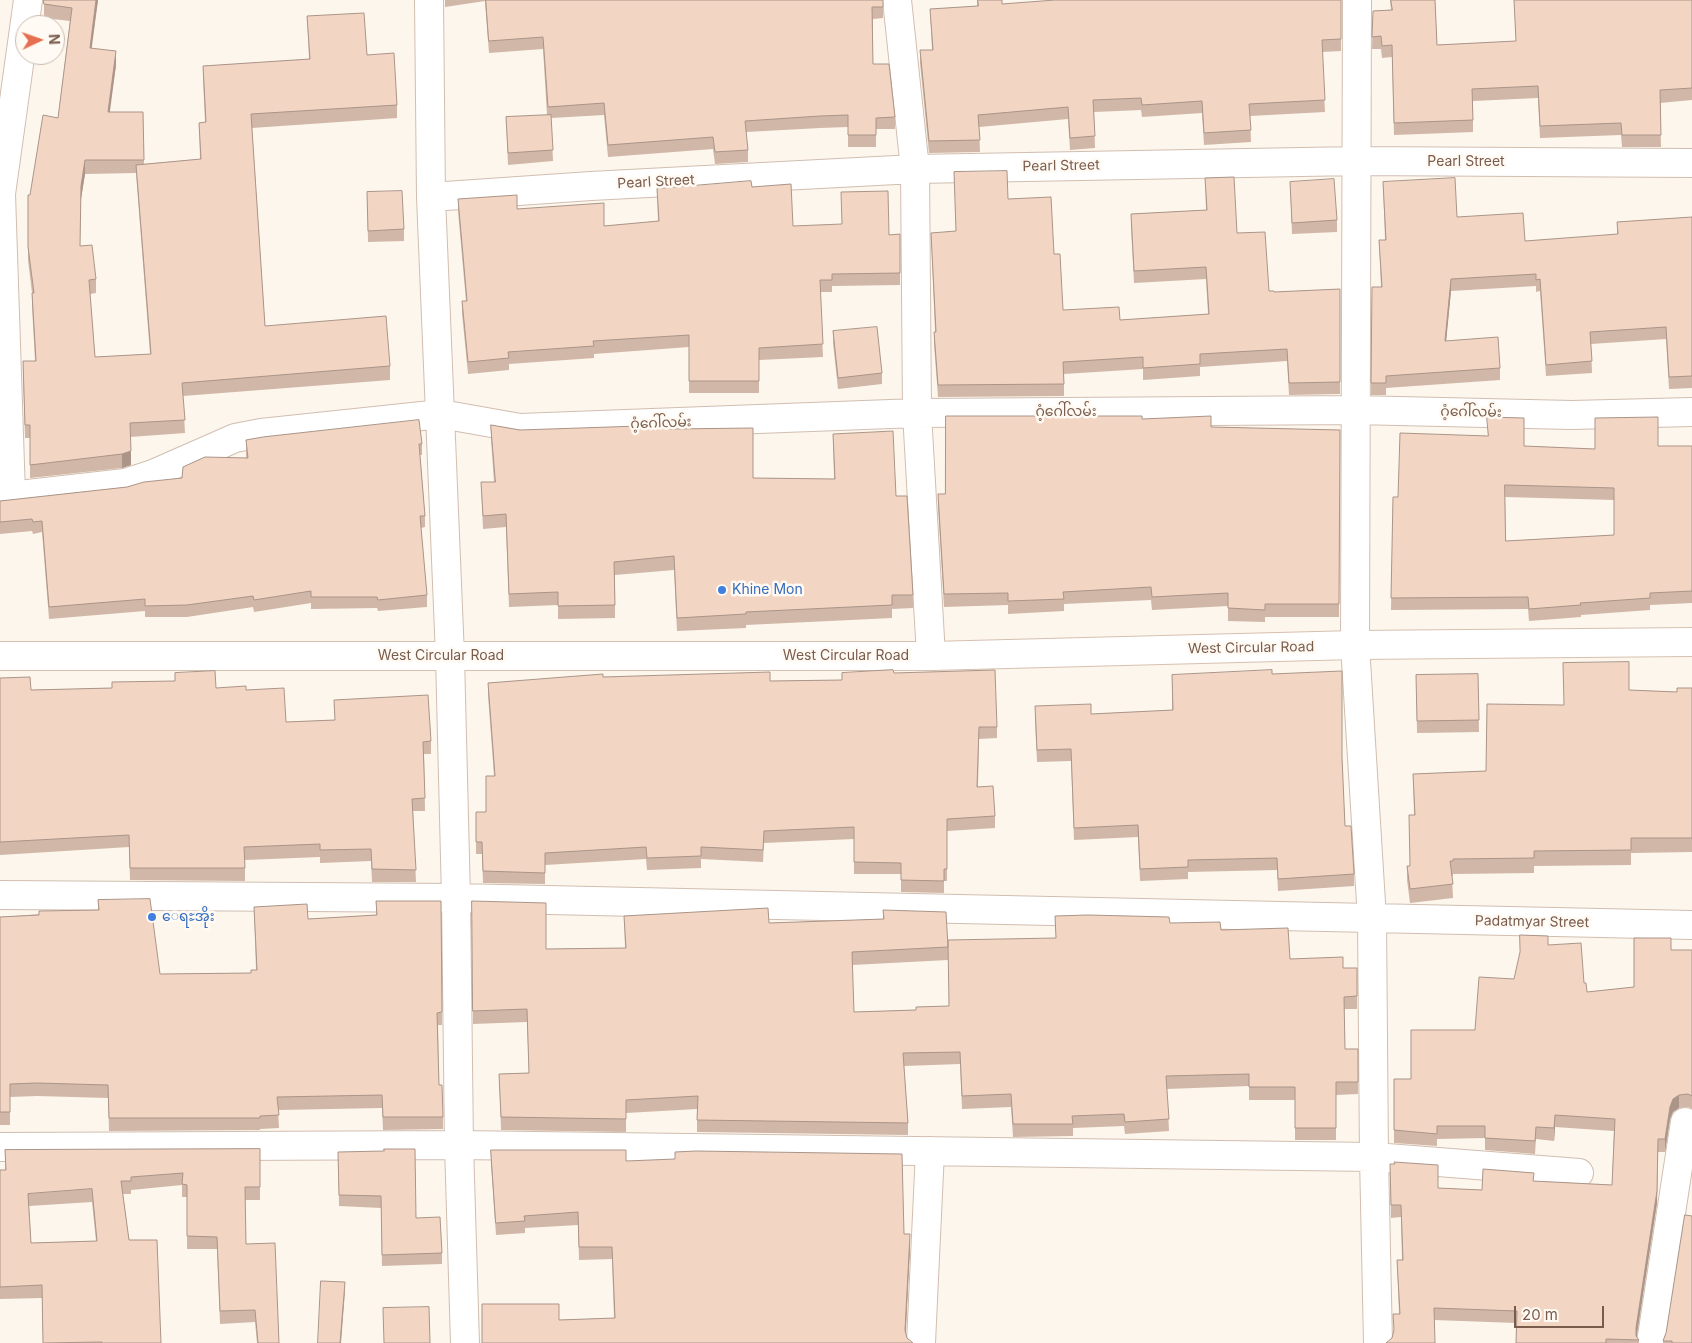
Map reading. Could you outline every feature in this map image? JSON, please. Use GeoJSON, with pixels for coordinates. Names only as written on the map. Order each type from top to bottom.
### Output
{"type":"FeatureCollection","features":[{"type":"Feature","properties":{"kind":"street"},"geometry":{"type":"LineString","coordinates":[[6,496],[1,194],[28,0]]}},
{"type":"Feature","properties":{"kind":"street"},"geometry":{"type":"LineString","coordinates":[[429,0],[431,197],[450,656],[465,1343]]}},
{"type":"Feature","properties":{"kind":"street"},"geometry":{"type":"LineString","coordinates":[[896,0],[914,169],[917,413],[930,656]]}},
{"type":"Feature","properties":{"kind":"street"},"geometry":{"type":"LineString","coordinates":[[1357,0],[1355,646],[1372,920],[1378,1343]]}},
{"type":"Feature","properties":{"kind":"street","name":"Pearl Street"},"geometry":{"type":"LineString","coordinates":[[431,197],[591,186],[914,169],[1357,161],[1692,163]]}},
{"type":"Feature","properties":{"kind":"street","name":"ဂံ့ဂေါ်လမ်း"},"geometry":{"type":"LineString","coordinates":[[6,496],[125,483],[153,474],[235,438],[261,432],[441,414],[520,428],[917,413],[1355,410],[1572,415],[1692,412]]}},
{"type":"Feature","properties":{"kind":"street","name":"West Circular Road"},"geometry":{"type":"LineString","coordinates":[[0,656],[930,656],[1355,646],[1692,642]]}},
{"type":"Feature","properties":{"kind":"street","name":"Padatmyar Street"},"geometry":{"type":"LineString","coordinates":[[0,895],[456,898],[1372,920],[1692,925]]}},
{"type":"Feature","properties":{"kind":"street"},"geometry":{"type":"LineString","coordinates":[[1651,1343],[1684,1122]]}},
{"type":"Feature","properties":{"kind":"street"},"geometry":{"type":"LineString","coordinates":[[0,1147],[460,1145],[1374,1157],[1579,1173]]}},
{"type":"Feature","properties":{"kind":"street"},"geometry":{"type":"LineString","coordinates":[[921,1343],[930,1151]]}},
{"type":"Feature","properties":{"kind":"building"},"geometry":{"type":"Polygon","coordinates":[[[44,0],[96,0],[90,48],[116,51],[108,112],[143,112],[144,160],[85,160],[81,186],[80,246],[92,245],[96,279],[89,280],[95,357],[151,354],[136,165],[201,159],[199,123],[206,122],[203,66],[310,59],[307,16],[364,13],[367,55],[394,53],[397,105],[251,114],[265,326],[386,316],[390,366],[182,383],[185,420],[130,423],[131,451],[122,454],[30,465],[30,425],[25,425],[23,361],[36,361],[32,293],[34,293],[28,247],[28,195],[30,195],[43,115],[58,118],[72,8],[44,4],[44,0]]]}},
{"type":"Feature","properties":{"kind":"building"},"geometry":{"type":"Polygon","coordinates":[[[486,0],[883,0],[883,7],[872,7],[873,64],[889,64],[895,117],[876,118],[876,135],[848,135],[848,115],[745,121],[748,150],[715,152],[713,137],[608,145],[604,103],[548,107],[543,37],[489,41],[486,0]]]}},
{"type":"Feature","properties":{"kind":"building"},"geometry":{"type":"Polygon","coordinates":[[[978,0],[1002,0],[1002,4],[1055,0],[1341,0],[1341,39],[1322,40],[1325,100],[1249,104],[1251,130],[1204,133],[1202,101],[1142,105],[1141,98],[1093,100],[1095,136],[1070,138],[1068,107],[978,115],[980,140],[929,141],[920,50],[933,50],[930,9],[978,6],[978,0]]]}},
{"type":"Feature","properties":{"kind":"building"},"geometry":{"type":"Polygon","coordinates":[[[1391,0],[1435,0],[1437,45],[1516,41],[1514,0],[1692,0],[1692,88],[1660,90],[1661,135],[1622,135],[1621,123],[1540,126],[1538,86],[1472,89],[1473,120],[1394,123],[1392,45],[1382,46],[1381,36],[1372,37],[1373,11],[1392,10],[1391,0]]]}},
{"type":"Feature","properties":{"kind":"building"},"geometry":{"type":"Polygon","coordinates":[[[551,115],[553,150],[508,153],[506,117],[551,115]]]}},
{"type":"Feature","properties":{"kind":"building"},"geometry":{"type":"Polygon","coordinates":[[[1007,171],[1008,199],[1051,197],[1054,254],[1060,254],[1063,310],[1119,307],[1120,320],[1209,314],[1206,267],[1134,271],[1131,214],[1207,210],[1205,178],[1234,177],[1237,233],[1265,232],[1269,291],[1340,289],[1340,382],[1289,383],[1287,349],[1200,354],[1200,364],[1143,368],[1143,357],[1063,362],[1064,384],[938,385],[934,332],[936,332],[931,233],[956,231],[954,172],[1007,171]]]}},
{"type":"Feature","properties":{"kind":"building"},"geometry":{"type":"Polygon","coordinates":[[[1455,178],[1457,217],[1523,213],[1525,241],[1618,234],[1617,222],[1692,217],[1692,376],[1669,377],[1666,327],[1590,332],[1592,361],[1546,365],[1540,279],[1536,280],[1536,274],[1451,279],[1445,341],[1498,337],[1500,368],[1386,376],[1386,383],[1371,383],[1372,287],[1382,287],[1379,240],[1386,240],[1383,182],[1455,178]]]}},
{"type":"Feature","properties":{"kind":"building"},"geometry":{"type":"Polygon","coordinates":[[[1334,179],[1337,220],[1292,223],[1290,182],[1334,179]]]}},
{"type":"Feature","properties":{"kind":"building"},"geometry":{"type":"Polygon","coordinates":[[[751,181],[752,187],[791,184],[793,226],[842,224],[841,192],[888,191],[889,235],[900,234],[900,273],[832,274],[832,280],[820,280],[823,344],[759,348],[759,381],[689,381],[689,335],[593,341],[594,346],[508,352],[509,358],[468,362],[462,301],[467,301],[458,199],[517,195],[517,209],[604,203],[604,226],[659,221],[657,189],[751,181]]]}},
{"type":"Feature","properties":{"kind":"building"},"geometry":{"type":"Polygon","coordinates":[[[402,191],[404,229],[368,231],[367,192],[402,191]]]}},
{"type":"Feature","properties":{"kind":"building"},"geometry":{"type":"Polygon","coordinates":[[[877,327],[882,373],[838,378],[833,331],[877,327]]]}},
{"type":"Feature","properties":{"kind":"building"},"geometry":{"type":"Polygon","coordinates":[[[946,416],[1142,416],[1142,419],[1211,416],[1211,427],[1340,430],[1339,604],[1265,604],[1265,610],[1228,608],[1228,593],[1152,597],[1151,587],[1063,592],[1064,599],[1008,601],[1008,593],[944,594],[938,494],[945,494],[946,416]]]}},
{"type":"Feature","properties":{"kind":"building"},"geometry":{"type":"Polygon","coordinates":[[[1487,417],[1524,418],[1524,446],[1595,449],[1595,418],[1658,417],[1658,446],[1692,446],[1692,591],[1650,593],[1650,598],[1529,609],[1528,597],[1391,598],[1393,497],[1398,497],[1400,433],[1488,436],[1487,417]],[[1505,485],[1506,541],[1614,535],[1614,488],[1505,485]]]}},
{"type":"Feature","properties":{"kind":"building"},"geometry":{"type":"Polygon","coordinates":[[[419,420],[425,516],[420,516],[427,595],[378,600],[377,597],[311,597],[311,591],[254,600],[253,596],[187,605],[145,606],[145,599],[49,607],[42,521],[33,522],[32,519],[0,522],[0,501],[127,487],[144,482],[182,478],[183,467],[205,457],[248,458],[246,440],[419,420]]]}},
{"type":"Feature","properties":{"kind":"building"},"geometry":{"type":"Polygon","coordinates":[[[491,425],[520,430],[669,425],[670,429],[753,428],[753,478],[835,479],[833,434],[893,431],[896,496],[907,496],[913,595],[892,595],[892,605],[746,612],[746,614],[677,618],[674,556],[614,562],[615,605],[558,606],[558,592],[509,594],[506,514],[483,516],[481,482],[495,482],[491,425]]]}},
{"type":"Feature","properties":{"kind":"building"},"geometry":{"type":"Polygon","coordinates":[[[1629,662],[1629,690],[1677,692],[1677,688],[1692,688],[1692,838],[1631,838],[1631,850],[1534,851],[1534,858],[1453,859],[1453,861],[1450,861],[1453,884],[1410,889],[1407,866],[1410,866],[1409,815],[1415,815],[1413,774],[1486,771],[1487,704],[1564,705],[1563,663],[1629,662]]]}},
{"type":"Feature","properties":{"kind":"building"},"geometry":{"type":"Polygon","coordinates":[[[893,670],[894,673],[995,670],[997,727],[979,727],[977,787],[993,786],[995,816],[947,819],[947,869],[944,869],[944,881],[901,880],[901,863],[854,862],[854,827],[764,831],[763,850],[701,847],[701,856],[647,858],[646,847],[545,853],[545,873],[483,871],[482,842],[476,842],[476,812],[486,812],[486,776],[495,776],[488,683],[603,674],[603,677],[770,672],[770,681],[842,680],[842,673],[893,670]]]}},
{"type":"Feature","properties":{"kind":"building"},"geometry":{"type":"Polygon","coordinates":[[[1272,670],[1272,674],[1342,671],[1342,757],[1345,826],[1351,826],[1354,874],[1278,879],[1277,858],[1188,860],[1188,867],[1140,869],[1138,825],[1074,828],[1071,749],[1037,750],[1035,706],[1091,704],[1091,714],[1173,710],[1172,675],[1272,670]]]}},
{"type":"Feature","properties":{"kind":"building"},"geometry":{"type":"Polygon","coordinates":[[[215,671],[216,688],[246,686],[246,690],[284,688],[286,722],[335,720],[334,700],[428,695],[431,741],[423,742],[425,798],[412,799],[416,870],[372,869],[371,849],[320,850],[320,844],[244,847],[245,868],[130,868],[129,835],[0,842],[0,678],[30,677],[31,690],[112,688],[112,682],[175,681],[175,673],[215,671]]]}},
{"type":"Feature","properties":{"kind":"building"},"geometry":{"type":"Polygon","coordinates":[[[1478,674],[1479,720],[1417,721],[1416,675],[1478,674]]]}},
{"type":"Feature","properties":{"kind":"building"},"geometry":{"type":"Polygon","coordinates":[[[150,899],[160,974],[251,973],[251,970],[257,970],[254,907],[307,904],[308,919],[377,915],[376,901],[441,901],[442,1012],[437,1013],[439,1085],[442,1085],[443,1117],[383,1117],[382,1095],[277,1097],[279,1115],[260,1116],[260,1118],[109,1118],[108,1085],[37,1083],[10,1084],[10,1112],[0,1112],[0,917],[39,915],[39,911],[99,910],[98,900],[150,899]]]}},
{"type":"Feature","properties":{"kind":"building"},"geometry":{"type":"Polygon","coordinates":[[[472,901],[546,903],[546,949],[626,948],[624,916],[768,908],[769,923],[884,919],[883,910],[946,912],[948,947],[852,952],[854,1012],[916,1010],[916,1007],[949,1006],[948,940],[1056,938],[1055,916],[1169,917],[1170,923],[1220,922],[1221,930],[1288,928],[1290,959],[1343,957],[1343,968],[1357,968],[1357,996],[1344,997],[1345,1049],[1358,1049],[1358,1082],[1336,1082],[1336,1128],[1295,1128],[1295,1087],[1249,1087],[1249,1074],[1166,1076],[1169,1119],[1125,1122],[1124,1114],[1072,1116],[1073,1124],[1013,1124],[1011,1094],[962,1096],[960,1052],[903,1053],[908,1123],[697,1120],[698,1096],[626,1100],[626,1119],[501,1117],[499,1074],[529,1073],[527,1009],[473,1011],[472,901]]]}},
{"type":"Feature","properties":{"kind":"building"},"geometry":{"type":"Polygon","coordinates":[[[1520,935],[1548,936],[1548,945],[1581,943],[1584,983],[1586,983],[1587,992],[1634,987],[1634,938],[1671,938],[1671,950],[1692,950],[1692,1096],[1688,1094],[1679,1095],[1673,1099],[1665,1139],[1658,1139],[1657,1191],[1636,1328],[1636,1336],[1639,1340],[1606,1339],[1606,1343],[1516,1343],[1517,1311],[1434,1308],[1435,1343],[1386,1343],[1392,1338],[1394,1330],[1393,1314],[1400,1314],[1397,1260],[1403,1260],[1401,1205],[1391,1205],[1390,1164],[1395,1164],[1394,1162],[1438,1165],[1438,1188],[1482,1190],[1483,1169],[1534,1173],[1533,1181],[1612,1185],[1615,1119],[1555,1115],[1554,1128],[1536,1127],[1535,1141],[1485,1138],[1485,1126],[1437,1126],[1437,1134],[1394,1130],[1394,1079],[1411,1079],[1411,1030],[1475,1030],[1479,977],[1514,979],[1520,952],[1520,935]]]}},
{"type":"Feature","properties":{"kind":"building"},"geometry":{"type":"Polygon","coordinates":[[[260,1149],[260,1187],[245,1187],[246,1244],[275,1243],[279,1343],[258,1343],[255,1310],[220,1311],[217,1237],[187,1236],[187,1185],[182,1184],[183,1173],[131,1177],[131,1181],[121,1181],[129,1240],[157,1240],[161,1343],[43,1343],[42,1285],[0,1287],[0,1170],[6,1170],[5,1150],[260,1149]],[[92,1189],[28,1194],[31,1243],[97,1241],[92,1189]]]}},
{"type":"Feature","properties":{"kind":"building"},"geometry":{"type":"Polygon","coordinates":[[[384,1149],[415,1149],[416,1218],[440,1217],[442,1253],[382,1255],[381,1196],[339,1195],[338,1152],[384,1151],[384,1149]]]}},
{"type":"Feature","properties":{"kind":"building"},"geometry":{"type":"Polygon","coordinates":[[[491,1150],[626,1150],[626,1161],[675,1159],[675,1152],[696,1151],[902,1154],[904,1234],[910,1234],[905,1330],[907,1338],[913,1343],[482,1343],[482,1304],[559,1304],[559,1320],[615,1318],[612,1247],[579,1247],[578,1212],[524,1216],[525,1221],[496,1223],[491,1150]]]}},
{"type":"Feature","properties":{"kind":"building"},"geometry":{"type":"Polygon","coordinates":[[[1685,1215],[1692,1216],[1692,1343],[1672,1343],[1672,1341],[1663,1341],[1666,1333],[1685,1215]]]}},
{"type":"Feature","properties":{"kind":"building"},"geometry":{"type":"Polygon","coordinates":[[[321,1281],[345,1282],[340,1343],[318,1343],[321,1281]]]}},
{"type":"Feature","properties":{"kind":"building"},"geometry":{"type":"Polygon","coordinates":[[[429,1307],[430,1343],[384,1343],[383,1308],[429,1307]]]}},
{"type":"Feature","properties":{"kind":"place","name":"Khine Mon"},"geometry":{"type":"Point","coordinates":[722,590]}},
{"type":"Feature","properties":{"kind":"place","name":"ေရႊအိုး"},"geometry":{"type":"Point","coordinates":[152,917]}}]}
